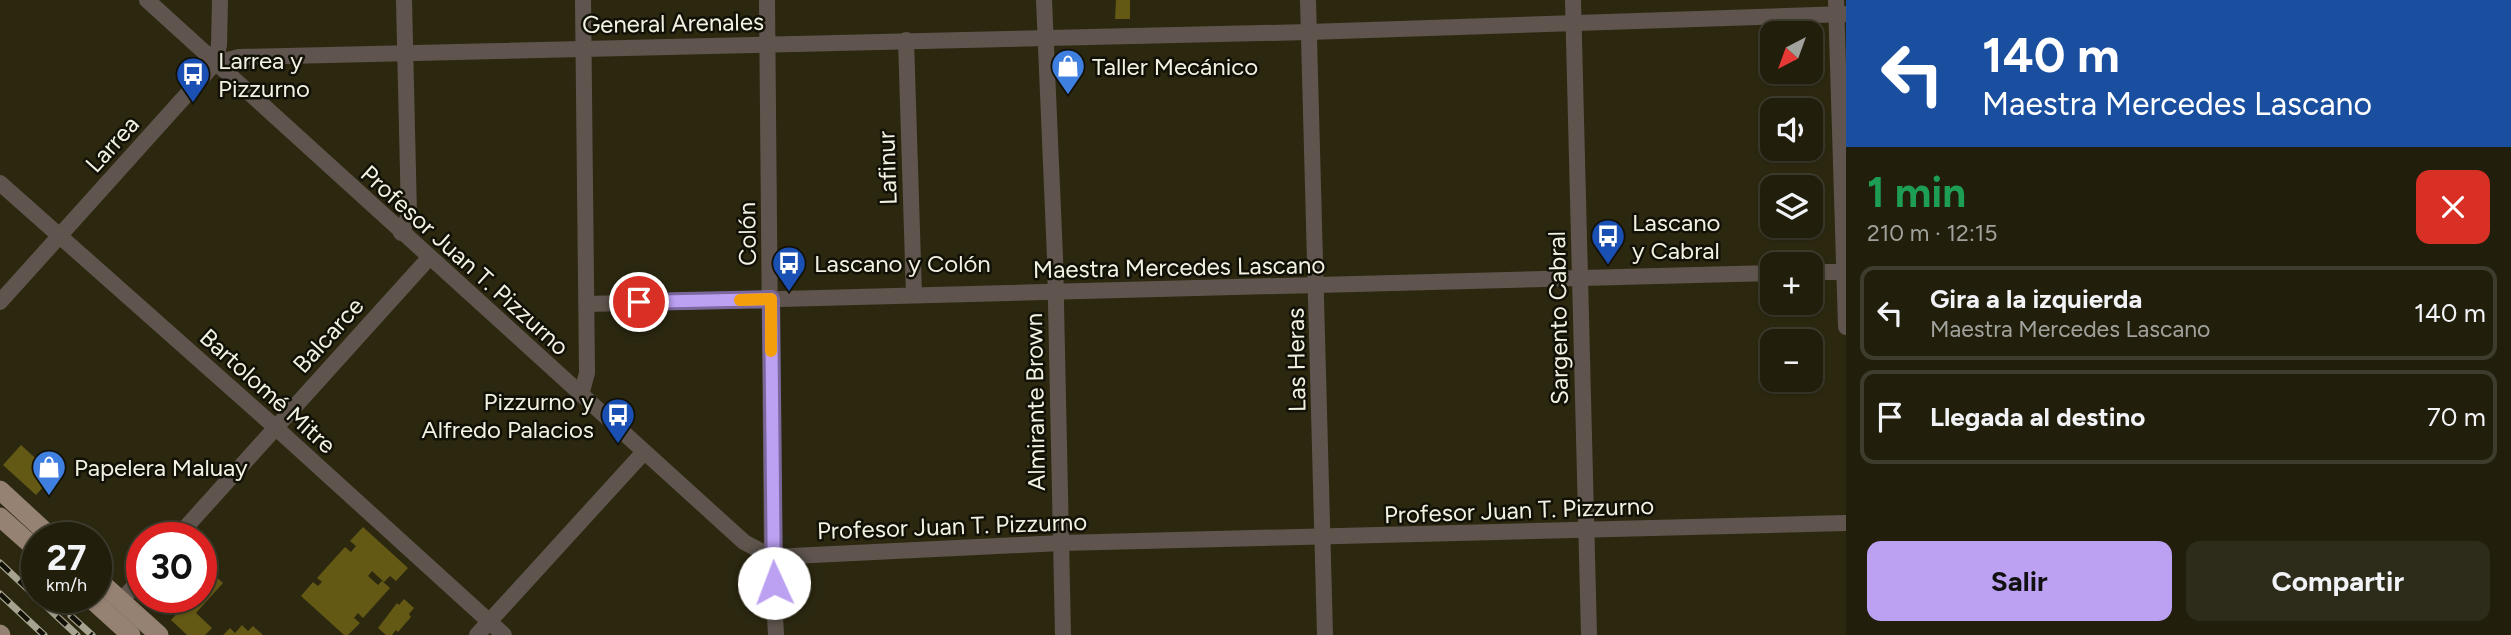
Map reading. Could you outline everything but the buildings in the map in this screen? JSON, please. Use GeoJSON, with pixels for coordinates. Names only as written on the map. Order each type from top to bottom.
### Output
{"type":"FeatureCollection","features":[{"type":"Feature","properties":{"kind":"main road"},"geometry":{"type":"LineString","coordinates":[[0,491],[34,522]]}},
{"type":"Feature","properties":{"kind":"main road"},"geometry":{"type":"LineString","coordinates":[[0,517],[21,536]]}},
{"type":"Feature","properties":{"kind":"main road"},"geometry":{"type":"LineString","coordinates":[[112,592],[159,635]]}},
{"type":"Feature","properties":{"kind":"main road"},"geometry":{"type":"LineString","coordinates":[[107,613],[131,635]]}},
{"type":"Feature","properties":{"kind":"street","name":"Profesor Juan T. Pizzurno"},"geometry":{"type":"LineString","coordinates":[[147,0],[744,542],[772,557],[1061,543],[1846,523]]}},
{"type":"Feature","properties":{"kind":"street"},"geometry":{"type":"LineString","coordinates":[[215,62],[219,45],[220,0]]}},
{"type":"Feature","properties":{"kind":"street"},"geometry":{"type":"LineString","coordinates":[[401,233],[409,215],[404,0]]}},
{"type":"Feature","properties":{"kind":"street"},"geometry":{"type":"LineString","coordinates":[[581,395],[587,373],[583,0]]}},
{"type":"Feature","properties":{"kind":"street","name":"Colón"},"geometry":{"type":"LineString","coordinates":[[766,0],[772,557],[776,635]]}},
{"type":"Feature","properties":{"kind":"street","name":"Almirante Brown"},"geometry":{"type":"LineString","coordinates":[[1044,0],[1055,294],[1063,635]]}},
{"type":"Feature","properties":{"kind":"street","name":"Las Heras"},"geometry":{"type":"LineString","coordinates":[[1308,0],[1325,635]]}},
{"type":"Feature","properties":{"kind":"street","name":"Sargento Cabral"},"geometry":{"type":"LineString","coordinates":[[1573,0],[1589,635]]}},
{"type":"Feature","properties":{"kind":"street"},"geometry":{"type":"LineString","coordinates":[[1839,9],[1846,327]]}},
{"type":"Feature","properties":{"kind":"street","name":"General Arenales"},"geometry":{"type":"LineString","coordinates":[[215,62],[239,57],[404,52],[1574,24],[1839,9]]}},
{"type":"Feature","properties":{"kind":"street","name":"Lafinur"},"geometry":{"type":"LineString","coordinates":[[906,40],[914,295]]}},
{"type":"Feature","properties":{"kind":"street","name":"Larrea"},"geometry":{"type":"LineString","coordinates":[[0,302],[215,62]]}},
{"type":"Feature","properties":{"kind":"street","name":"Bartolomé Mitre"},"geometry":{"type":"LineString","coordinates":[[0,183],[275,426],[504,635]]}},
{"type":"Feature","properties":{"kind":"street","name":"Balcarce"},"geometry":{"type":"LineString","coordinates":[[190,522],[429,258]]}},
{"type":"Feature","properties":{"kind":"street"},"geometry":{"type":"LineString","coordinates":[[1823,272],[1845,272]]}},
{"type":"Feature","properties":{"kind":"street","name":"Maestra Mercedes Lascano"},"geometry":{"type":"LineString","coordinates":[[587,304],[1760,274]]}},
{"type":"Feature","properties":{"kind":"street"},"geometry":{"type":"LineString","coordinates":[[477,635],[644,452]]}},
{"type":"Feature","properties":{"kind":"street"},"geometry":{"type":"LineString","coordinates":[[121,600],[126,595]]}},
{"type":"Feature","properties":{"kind":"railway"},"geometry":{"type":"LineString","coordinates":[[0,563],[77,635]]}},
{"type":"Feature","properties":{"kind":"railway"},"geometry":{"type":"LineString","coordinates":[[0,594],[44,635]]}},
{"type":"Feature","properties":{"kind":"railway"},"geometry":{"type":"LineString","coordinates":[[71,616],[92,635]]}},
{"type":"Feature","properties":{"kind":"slow traffic"},"geometry":{"type":"LineString","coordinates":[[740,300],[771,299],[771,351]]}},
{"type":"Feature","properties":{"kind":"place","name":"Taller Mecánico"},"geometry":{"type":"Point","coordinates":[1068,96]}},
{"type":"Feature","properties":{"kind":"place","name":"Larrea y Pizzurno"},"geometry":{"type":"Point","coordinates":[193,104]}},
{"type":"Feature","properties":{"kind":"place","name":"Lascano y Cabral"},"geometry":{"type":"Point","coordinates":[1608,266]}},
{"type":"Feature","properties":{"kind":"place","name":"Lascano y Colón"},"geometry":{"type":"Point","coordinates":[789,293]}},
{"type":"Feature","properties":{"kind":"place","name":"Pizzurno y Alfredo Palacios"},"geometry":{"type":"Point","coordinates":[618,445]}},
{"type":"Feature","properties":{"kind":"place","name":"Papelera Maluay"},"geometry":{"type":"Point","coordinates":[49,497]}},
{"type":"Feature","properties":{"kind":"route"},"geometry":{"type":"LineString","coordinates":[[639,302],[771,299],[774,583]]}}]}
